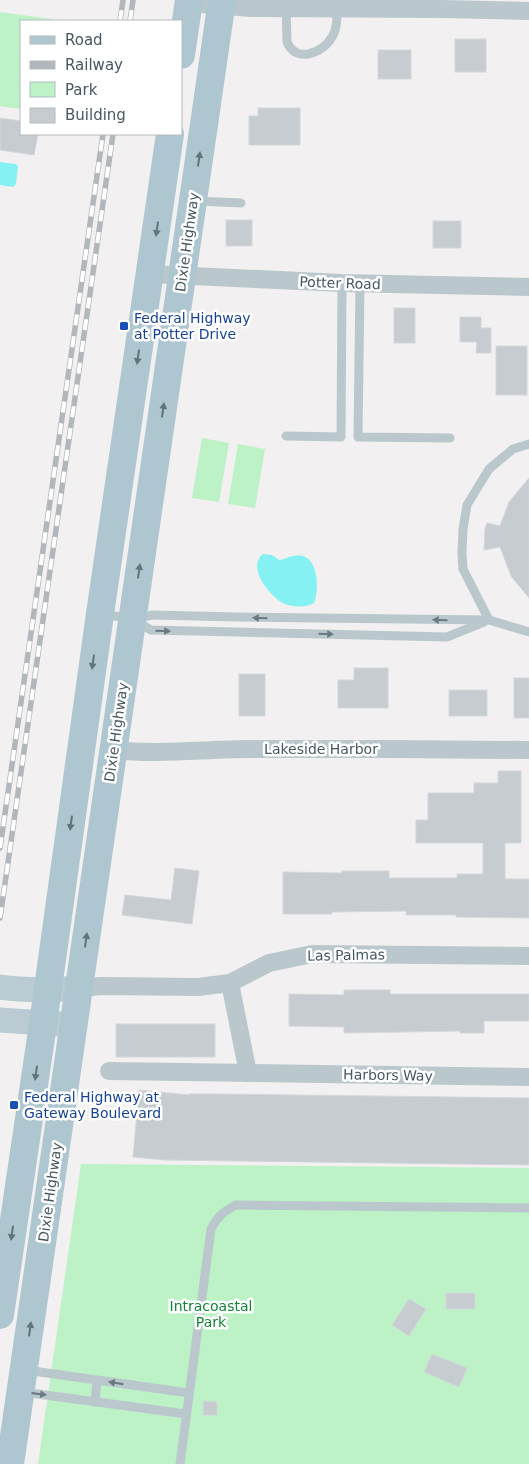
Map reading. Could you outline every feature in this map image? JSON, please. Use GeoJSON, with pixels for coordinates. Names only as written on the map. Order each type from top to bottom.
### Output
{"type":"FeatureCollection","features":[{"type":"Feature","properties":{"kind":"main road"},"geometry":{"type":"LineString","coordinates":[[182,48],[189,2]]}},
{"type":"Feature","properties":{"kind":"main road","name":"Dixie Highway"},"geometry":{"type":"LineString","coordinates":[[10,1464],[221,3]]}},
{"type":"Feature","properties":{"kind":"main road"},"geometry":{"type":"LineString","coordinates":[[0,1315],[170,135]]}},
{"type":"Feature","properties":{"kind":"main road"},"geometry":{"type":"LineString","coordinates":[[0,987],[47,991],[80,988]]}},
{"type":"Feature","properties":{"kind":"main road"},"geometry":{"type":"LineString","coordinates":[[0,1020],[74,1025]]}},
{"type":"Feature","properties":{"kind":"street"},"geometry":{"type":"LineString","coordinates":[[189,2],[529,11]]}},
{"type":"Feature","properties":{"kind":"street","name":"Potter Road"},"geometry":{"type":"LineString","coordinates":[[150,274],[351,283],[529,287]]}},
{"type":"Feature","properties":{"kind":"street","name":"Lakeside Harbor"},"geometry":{"type":"LineString","coordinates":[[114,750],[134,752],[211,749],[405,748],[529,750]]}},
{"type":"Feature","properties":{"kind":"street","name":"Las Palmas"},"geometry":{"type":"LineString","coordinates":[[80,988],[101,986],[198,987],[230,983],[269,963],[312,954],[529,956]]}},
{"type":"Feature","properties":{"kind":"street"},"geometry":{"type":"LineString","coordinates":[[230,983],[248,1073]]}},
{"type":"Feature","properties":{"kind":"street","name":"Harbors Way"},"geometry":{"type":"LineString","coordinates":[[109,1071],[529,1077]]}},
{"type":"Feature","properties":{"kind":"lane"},"geometry":{"type":"LineString","coordinates":[[286,5],[287,42],[293,52],[298,54],[312,54],[329,42],[334,35],[340,6]]}},
{"type":"Feature","properties":{"kind":"lane"},"geometry":{"type":"LineString","coordinates":[[193,201],[240,203]]}},
{"type":"Feature","properties":{"kind":"lane"},"geometry":{"type":"LineString","coordinates":[[341,437],[351,283]]}},
{"type":"Feature","properties":{"kind":"lane"},"geometry":{"type":"LineString","coordinates":[[351,283],[358,437]]}},
{"type":"Feature","properties":{"kind":"lane"},"geometry":{"type":"LineString","coordinates":[[286,436],[450,438]]}},
{"type":"Feature","properties":{"kind":"lane"},"geometry":{"type":"LineString","coordinates":[[489,620],[463,569],[463,529],[467,505],[489,468],[513,449],[529,444]]}},
{"type":"Feature","properties":{"kind":"lane"},"geometry":{"type":"LineString","coordinates":[[100,614],[132,619],[153,615],[489,620],[529,632]]}},
{"type":"Feature","properties":{"kind":"lane"},"geometry":{"type":"LineString","coordinates":[[132,619],[151,630],[447,637],[489,620]]}},
{"type":"Feature","properties":{"kind":"lane"},"geometry":{"type":"LineString","coordinates":[[180,1464],[211,1229],[216,1218],[225,1210],[236,1205],[529,1208]]}},
{"type":"Feature","properties":{"kind":"lane"},"geometry":{"type":"LineString","coordinates":[[94,1402],[97,1380]]}},
{"type":"Feature","properties":{"kind":"lane"},"geometry":{"type":"LineString","coordinates":[[22,1381],[97,1380],[189,1394]]}},
{"type":"Feature","properties":{"kind":"lane"},"geometry":{"type":"LineString","coordinates":[[22,1381],[94,1402],[186,1414]]}},
{"type":"Feature","properties":{"kind":"green space"},"geometry":{"type":"Polygon","coordinates":[[[0,12],[51,19],[20,20],[20,109],[0,106],[0,12]]]}},
{"type":"Feature","properties":{"kind":"green space"},"geometry":{"type":"Polygon","coordinates":[[[202,438],[229,443],[219,502],[192,498],[202,438]]]}},
{"type":"Feature","properties":{"kind":"green space"},"geometry":{"type":"Polygon","coordinates":[[[238,444],[265,449],[255,508],[228,504],[238,444]]]}},
{"type":"Feature","properties":{"kind":"green space","name":"Intracoastal Park"},"geometry":{"type":"Polygon","coordinates":[[[81,1164],[529,1168],[529,1464],[38,1464],[81,1164]]]}},
{"type":"Feature","properties":{"kind":"water"},"geometry":{"type":"Polygon","coordinates":[[[0,162],[16,164],[18,166],[16,184],[13,187],[0,185],[0,162]]]}},
{"type":"Feature","properties":{"kind":"water"},"geometry":{"type":"Polygon","coordinates":[[[263,554],[272,555],[279,560],[297,555],[308,559],[315,570],[317,584],[314,603],[303,606],[290,605],[283,603],[272,594],[266,588],[258,573],[258,560],[263,554]]]}},
{"type":"Feature","properties":{"kind":"building"},"geometry":{"type":"Polygon","coordinates":[[[455,39],[486,39],[486,72],[455,72],[455,39]]]}},
{"type":"Feature","properties":{"kind":"building"},"geometry":{"type":"Polygon","coordinates":[[[378,50],[411,50],[411,79],[378,79],[378,50]]]}},
{"type":"Feature","properties":{"kind":"building"},"geometry":{"type":"Polygon","coordinates":[[[258,108],[300,108],[300,145],[249,145],[249,116],[258,116],[258,108]]]}},
{"type":"Feature","properties":{"kind":"building"},"geometry":{"type":"Polygon","coordinates":[[[0,118],[20,121],[20,135],[38,135],[34,155],[0,150],[0,118]]]}},
{"type":"Feature","properties":{"kind":"building"},"geometry":{"type":"Polygon","coordinates":[[[226,220],[252,220],[252,246],[226,246],[226,220]]]}},
{"type":"Feature","properties":{"kind":"building"},"geometry":{"type":"Polygon","coordinates":[[[433,221],[461,221],[461,248],[433,248],[433,221]]]}},
{"type":"Feature","properties":{"kind":"building"},"geometry":{"type":"Polygon","coordinates":[[[394,308],[415,308],[415,343],[394,343],[394,308]]]}},
{"type":"Feature","properties":{"kind":"building"},"geometry":{"type":"Polygon","coordinates":[[[460,317],[481,317],[481,328],[491,328],[491,353],[476,353],[477,342],[460,342],[460,317]]]}},
{"type":"Feature","properties":{"kind":"building"},"geometry":{"type":"Polygon","coordinates":[[[496,346],[527,346],[527,395],[496,395],[496,346]]]}},
{"type":"Feature","properties":{"kind":"building"},"geometry":{"type":"Polygon","coordinates":[[[529,478],[529,598],[511,576],[500,547],[484,550],[487,523],[500,526],[509,502],[529,478]]]}},
{"type":"Feature","properties":{"kind":"building"},"geometry":{"type":"Polygon","coordinates":[[[354,668],[388,668],[388,708],[338,708],[338,680],[354,680],[354,668]]]}},
{"type":"Feature","properties":{"kind":"building"},"geometry":{"type":"Polygon","coordinates":[[[239,674],[265,674],[265,716],[239,716],[239,674]]]}},
{"type":"Feature","properties":{"kind":"building"},"geometry":{"type":"Polygon","coordinates":[[[514,678],[529,678],[529,718],[514,718],[514,678]]]}},
{"type":"Feature","properties":{"kind":"building"},"geometry":{"type":"Polygon","coordinates":[[[449,690],[487,690],[487,716],[449,716],[449,690]]]}},
{"type":"Feature","properties":{"kind":"building"},"geometry":{"type":"Polygon","coordinates":[[[498,771],[521,771],[521,843],[505,843],[505,879],[529,879],[529,918],[406,915],[406,911],[283,914],[283,872],[342,873],[342,871],[389,871],[389,878],[457,878],[457,874],[483,874],[483,843],[416,843],[416,820],[428,820],[428,793],[474,793],[474,783],[498,783],[498,771]]]}},
{"type":"Feature","properties":{"kind":"building"},"geometry":{"type":"Polygon","coordinates":[[[175,868],[199,871],[192,924],[122,915],[125,895],[171,900],[175,868]]]}},
{"type":"Feature","properties":{"kind":"building"},"geometry":{"type":"Polygon","coordinates":[[[344,990],[390,990],[390,994],[529,994],[529,1021],[484,1021],[484,1033],[460,1033],[460,1031],[344,1033],[344,1027],[289,1026],[289,994],[344,995],[344,990]]]}},
{"type":"Feature","properties":{"kind":"building"},"geometry":{"type":"Polygon","coordinates":[[[116,1024],[215,1024],[215,1057],[116,1057],[116,1024]]]}},
{"type":"Feature","properties":{"kind":"building"},"geometry":{"type":"Polygon","coordinates":[[[139,1090],[189,1095],[529,1098],[529,1165],[165,1160],[133,1157],[139,1090]]]}},
{"type":"Feature","properties":{"kind":"building"},"geometry":{"type":"Polygon","coordinates":[[[446,1293],[475,1293],[475,1309],[446,1309],[446,1293]]]}},
{"type":"Feature","properties":{"kind":"building"},"geometry":{"type":"Polygon","coordinates":[[[409,1299],[426,1309],[409,1336],[392,1325],[409,1299]]]}},
{"type":"Feature","properties":{"kind":"building"},"geometry":{"type":"Polygon","coordinates":[[[432,1354],[467,1368],[459,1387],[424,1372],[432,1354]]]}},
{"type":"Feature","properties":{"kind":"building"},"geometry":{"type":"Polygon","coordinates":[[[203,1401],[217,1402],[217,1415],[203,1415],[203,1401]]]}},
{"type":"Feature","properties":{"kind":"railway"},"geometry":{"type":"LineString","coordinates":[[120,20],[123,0]]}},
{"type":"Feature","properties":{"kind":"railway"},"geometry":{"type":"LineString","coordinates":[[130,20],[133,0]]}},
{"type":"Feature","properties":{"kind":"railway"},"geometry":{"type":"LineString","coordinates":[[0,848],[103,135]]}},
{"type":"Feature","properties":{"kind":"railway"},"geometry":{"type":"LineString","coordinates":[[0,918],[113,135]]}},
{"type":"Feature","properties":{"kind":"place","name":"Federal Highway at Potter Drive"},"geometry":{"type":"Point","coordinates":[124,326]}},
{"type":"Feature","properties":{"kind":"place","name":"Federal Highway at Gateway Boulevard"},"geometry":{"type":"Point","coordinates":[14,1105]}}]}
